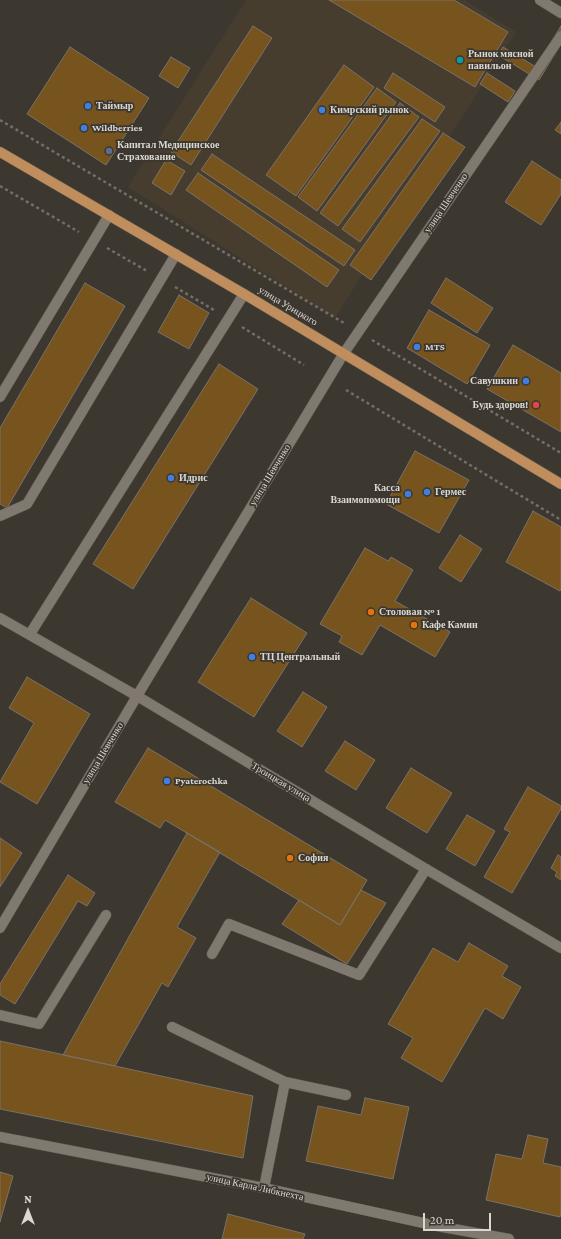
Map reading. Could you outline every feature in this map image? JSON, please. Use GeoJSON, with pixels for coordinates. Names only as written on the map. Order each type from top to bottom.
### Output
{"type":"FeatureCollection","features":[{"type":"Feature","properties":{"kind":"main road","name":"улица Урицкого"},"geometry":{"type":"LineString","coordinates":[[0,152],[344,353],[561,484]]}},
{"type":"Feature","properties":{"kind":"street"},"geometry":{"type":"LineString","coordinates":[[540,0],[561,12]]}},
{"type":"Feature","properties":{"kind":"street","name":"улица Шевченко"},"geometry":{"type":"LineString","coordinates":[[0,928],[137,696],[344,353],[561,36]]}},
{"type":"Feature","properties":{"kind":"street"},"geometry":{"type":"LineString","coordinates":[[0,397],[109,215]]}},
{"type":"Feature","properties":{"kind":"street"},"geometry":{"type":"LineString","coordinates":[[0,516],[27,504],[176,254]]}},
{"type":"Feature","properties":{"kind":"street"},"geometry":{"type":"LineString","coordinates":[[30,634],[244,294]]}},
{"type":"Feature","properties":{"kind":"street","name":"Троицкая улица"},"geometry":{"type":"LineString","coordinates":[[0,618],[137,696],[561,948]]}},
{"type":"Feature","properties":{"kind":"street"},"geometry":{"type":"LineString","coordinates":[[212,954],[229,924],[359,975],[426,869]]}},
{"type":"Feature","properties":{"kind":"street"},"geometry":{"type":"LineString","coordinates":[[0,1015],[39,1024],[106,915]]}},
{"type":"Feature","properties":{"kind":"street"},"geometry":{"type":"LineString","coordinates":[[172,1027],[285,1082],[346,1095]]}},
{"type":"Feature","properties":{"kind":"street"},"geometry":{"type":"LineString","coordinates":[[264,1188],[285,1082]]}},
{"type":"Feature","properties":{"kind":"street","name":"улица Карла Либкнехта"},"geometry":{"type":"LineString","coordinates":[[0,1137],[264,1188],[437,1226],[510,1239]]}},
{"type":"Feature","properties":{"kind":"path"},"geometry":{"type":"LineString","coordinates":[[0,120],[561,453]]}},
{"type":"Feature","properties":{"kind":"path"},"geometry":{"type":"LineString","coordinates":[[346,390],[561,520]]}},
{"type":"Feature","properties":{"kind":"shaded area","name":"Кимрский рынок"},"geometry":{"type":"Polygon","coordinates":[[[246,0],[465,0],[516,32],[335,318],[128,187],[246,0]]]}},
{"type":"Feature","properties":{"kind":"building","name":"Рынок мясной павильон"},"geometry":{"type":"Polygon","coordinates":[[[329,0],[454,0],[508,32],[475,87],[329,0]]]}},
{"type":"Feature","properties":{"kind":"building"},"geometry":{"type":"Polygon","coordinates":[[[253,26],[272,38],[191,165],[171,152],[253,26]]]}},
{"type":"Feature","properties":{"kind":"building"},"geometry":{"type":"Polygon","coordinates":[[[561,26],[561,44],[539,80],[498,55],[503,47],[536,67],[561,26]]]}},
{"type":"Feature","properties":{"kind":"building","name":"Таймыр"},"geometry":{"type":"Polygon","coordinates":[[[70,47],[149,98],[106,165],[27,114],[70,47]]]}},
{"type":"Feature","properties":{"kind":"building"},"geometry":{"type":"Polygon","coordinates":[[[171,57],[190,68],[178,88],[159,76],[171,57]]]}},
{"type":"Feature","properties":{"kind":"building"},"geometry":{"type":"Polygon","coordinates":[[[344,65],[374,87],[296,196],[266,175],[344,65]]]}},
{"type":"Feature","properties":{"kind":"building"},"geometry":{"type":"Polygon","coordinates":[[[393,73],[445,107],[435,122],[384,88],[393,73]]]}},
{"type":"Feature","properties":{"kind":"building"},"geometry":{"type":"Polygon","coordinates":[[[487,73],[515,91],[508,102],[480,84],[487,73]]]}},
{"type":"Feature","properties":{"kind":"building"},"geometry":{"type":"Polygon","coordinates":[[[377,88],[396,102],[317,211],[298,197],[377,88]]]}},
{"type":"Feature","properties":{"kind":"building"},"geometry":{"type":"Polygon","coordinates":[[[400,103],[419,117],[338,226],[320,213],[400,103]]]}},
{"type":"Feature","properties":{"kind":"building"},"geometry":{"type":"Polygon","coordinates":[[[422,119],[440,131],[360,242],[342,229],[422,119]]]}},
{"type":"Feature","properties":{"kind":"building"},"geometry":{"type":"Polygon","coordinates":[[[561,122],[561,134],[555,130],[561,122]]]}},
{"type":"Feature","properties":{"kind":"building"},"geometry":{"type":"Polygon","coordinates":[[[443,133],[465,147],[371,280],[350,265],[443,133]]]}},
{"type":"Feature","properties":{"kind":"building"},"geometry":{"type":"Polygon","coordinates":[[[212,154],[355,250],[344,266],[201,170],[212,154]]]}},
{"type":"Feature","properties":{"kind":"building"},"geometry":{"type":"Polygon","coordinates":[[[166,160],[185,171],[171,195],[152,183],[166,160]]]}},
{"type":"Feature","properties":{"kind":"building"},"geometry":{"type":"Polygon","coordinates":[[[532,161],[561,180],[561,194],[541,225],[505,202],[532,161]]]}},
{"type":"Feature","properties":{"kind":"building"},"geometry":{"type":"Polygon","coordinates":[[[198,173],[339,270],[327,287],[186,190],[198,173]]]}},
{"type":"Feature","properties":{"kind":"building"},"geometry":{"type":"Polygon","coordinates":[[[446,278],[493,308],[477,333],[431,303],[446,278]]]}},
{"type":"Feature","properties":{"kind":"building"},"geometry":{"type":"Polygon","coordinates":[[[85,283],[125,306],[7,508],[0,504],[0,428],[85,283]]]}},
{"type":"Feature","properties":{"kind":"building"},"geometry":{"type":"Polygon","coordinates":[[[179,295],[209,313],[189,349],[158,332],[179,295]]]}},
{"type":"Feature","properties":{"kind":"building"},"geometry":{"type":"Polygon","coordinates":[[[429,310],[490,345],[467,384],[407,348],[429,310]]]}},
{"type":"Feature","properties":{"kind":"building","name":"Савушкин"},"geometry":{"type":"Polygon","coordinates":[[[513,345],[561,373],[561,432],[487,389],[513,345]]]}},
{"type":"Feature","properties":{"kind":"building"},"geometry":{"type":"Polygon","coordinates":[[[219,364],[258,389],[133,589],[93,564],[219,364]]]}},
{"type":"Feature","properties":{"kind":"building","name":"Гермес"},"geometry":{"type":"Polygon","coordinates":[[[415,451],[469,480],[439,533],[386,504],[415,451]]]}},
{"type":"Feature","properties":{"kind":"building"},"geometry":{"type":"Polygon","coordinates":[[[533,511],[561,527],[560,591],[506,562],[533,511]]]}},
{"type":"Feature","properties":{"kind":"building"},"geometry":{"type":"Polygon","coordinates":[[[460,535],[482,549],[461,582],[439,568],[460,535]]]}},
{"type":"Feature","properties":{"kind":"building","name":"Столовая № 1"},"geometry":{"type":"Polygon","coordinates":[[[365,548],[388,561],[391,557],[413,570],[395,601],[450,632],[435,657],[380,625],[362,655],[339,642],[342,636],[320,624],[365,548]]]}},
{"type":"Feature","properties":{"kind":"building","name":"ТЦ Центральный"},"geometry":{"type":"Polygon","coordinates":[[[251,598],[307,633],[254,717],[198,682],[251,598]]]}},
{"type":"Feature","properties":{"kind":"building"},"geometry":{"type":"Polygon","coordinates":[[[27,677],[90,714],[37,804],[0,782],[34,723],[9,708],[27,677]]]}},
{"type":"Feature","properties":{"kind":"building"},"geometry":{"type":"Polygon","coordinates":[[[303,692],[327,707],[302,747],[277,731],[303,692]]]}},
{"type":"Feature","properties":{"kind":"building"},"geometry":{"type":"Polygon","coordinates":[[[345,741],[375,760],[356,790],[325,771],[345,741]]]}},
{"type":"Feature","properties":{"kind":"building"},"geometry":{"type":"Polygon","coordinates":[[[148,748],[367,880],[340,925],[165,820],[160,828],[115,802],[148,748]]]}},
{"type":"Feature","properties":{"kind":"building"},"geometry":{"type":"Polygon","coordinates":[[[411,768],[452,793],[427,833],[386,808],[411,768]]]}},
{"type":"Feature","properties":{"kind":"building"},"geometry":{"type":"Polygon","coordinates":[[[528,787],[561,806],[561,809],[512,893],[484,877],[510,832],[504,829],[528,787]]]}},
{"type":"Feature","properties":{"kind":"building"},"geometry":{"type":"Polygon","coordinates":[[[467,815],[495,831],[475,866],[446,849],[467,815]]]}},
{"type":"Feature","properties":{"kind":"building"},"geometry":{"type":"Polygon","coordinates":[[[187,833],[220,852],[177,927],[196,938],[168,987],[162,983],[115,1066],[63,1055],[187,833]]]}},
{"type":"Feature","properties":{"kind":"building"},"geometry":{"type":"Polygon","coordinates":[[[0,838],[22,853],[0,887],[0,838]]]}},
{"type":"Feature","properties":{"kind":"building"},"geometry":{"type":"Polygon","coordinates":[[[558,855],[561,857],[561,880],[555,876],[557,872],[551,868],[558,855]]]}},
{"type":"Feature","properties":{"kind":"building"},"geometry":{"type":"Polygon","coordinates":[[[68,875],[95,893],[87,906],[78,901],[15,1004],[0,995],[0,984],[68,875]]]}},
{"type":"Feature","properties":{"kind":"building"},"geometry":{"type":"Polygon","coordinates":[[[361,890],[386,903],[347,964],[282,924],[299,900],[340,925],[361,890]]]}},
{"type":"Feature","properties":{"kind":"building"},"geometry":{"type":"Polygon","coordinates":[[[469,943],[508,966],[502,976],[521,987],[503,1019],[485,1008],[442,1082],[401,1058],[413,1038],[388,1024],[433,948],[458,962],[469,943]]]}},
{"type":"Feature","properties":{"kind":"building"},"geometry":{"type":"Polygon","coordinates":[[[0,1041],[253,1096],[243,1158],[0,1109],[0,1041]]]}},
{"type":"Feature","properties":{"kind":"building"},"geometry":{"type":"Polygon","coordinates":[[[365,1098],[409,1107],[393,1179],[306,1161],[318,1106],[361,1115],[365,1098]]]}},
{"type":"Feature","properties":{"kind":"building"},"geometry":{"type":"Polygon","coordinates":[[[528,1135],[548,1139],[543,1163],[561,1167],[560,1217],[486,1200],[496,1154],[522,1159],[528,1135]]]}},
{"type":"Feature","properties":{"kind":"building"},"geometry":{"type":"Polygon","coordinates":[[[0,1172],[13,1176],[0,1222],[0,1172]]]}},
{"type":"Feature","properties":{"kind":"building"},"geometry":{"type":"Polygon","coordinates":[[[228,1214],[305,1234],[303,1239],[222,1239],[228,1214]]]}},
{"type":"Feature","properties":{"kind":"place","name":"Рынок мясной павильон"},"geometry":{"type":"Point","coordinates":[460,60]}},
{"type":"Feature","properties":{"kind":"place","name":"Таймыр"},"geometry":{"type":"Point","coordinates":[88,106]}},
{"type":"Feature","properties":{"kind":"place","name":"Кимрский рынок"},"geometry":{"type":"Point","coordinates":[322,110]}},
{"type":"Feature","properties":{"kind":"place","name":"Wildberries"},"geometry":{"type":"Point","coordinates":[84,128]}},
{"type":"Feature","properties":{"kind":"place","name":"Капитал Медицинское Страхование"},"geometry":{"type":"Point","coordinates":[109,151]}},
{"type":"Feature","properties":{"kind":"place","name":"MTS"},"geometry":{"type":"Point","coordinates":[417,347]}},
{"type":"Feature","properties":{"kind":"place","name":"Савушкин"},"geometry":{"type":"Point","coordinates":[526,381]}},
{"type":"Feature","properties":{"kind":"place","name":"Будь здоров!"},"geometry":{"type":"Point","coordinates":[536,405]}},
{"type":"Feature","properties":{"kind":"place","name":"Идрис"},"geometry":{"type":"Point","coordinates":[171,478]}},
{"type":"Feature","properties":{"kind":"place","name":"Гермес"},"geometry":{"type":"Point","coordinates":[427,492]}},
{"type":"Feature","properties":{"kind":"place","name":"Касса Взаимопомощи"},"geometry":{"type":"Point","coordinates":[408,494]}},
{"type":"Feature","properties":{"kind":"place","name":"Столовая № 1"},"geometry":{"type":"Point","coordinates":[371,612]}},
{"type":"Feature","properties":{"kind":"place","name":"Кафе Камин"},"geometry":{"type":"Point","coordinates":[414,625]}},
{"type":"Feature","properties":{"kind":"place","name":"ТЦ Центральный"},"geometry":{"type":"Point","coordinates":[252,657]}},
{"type":"Feature","properties":{"kind":"place","name":"Pyaterochka"},"geometry":{"type":"Point","coordinates":[167,781]}},
{"type":"Feature","properties":{"kind":"place","name":"София"},"geometry":{"type":"Point","coordinates":[290,858]}}]}
